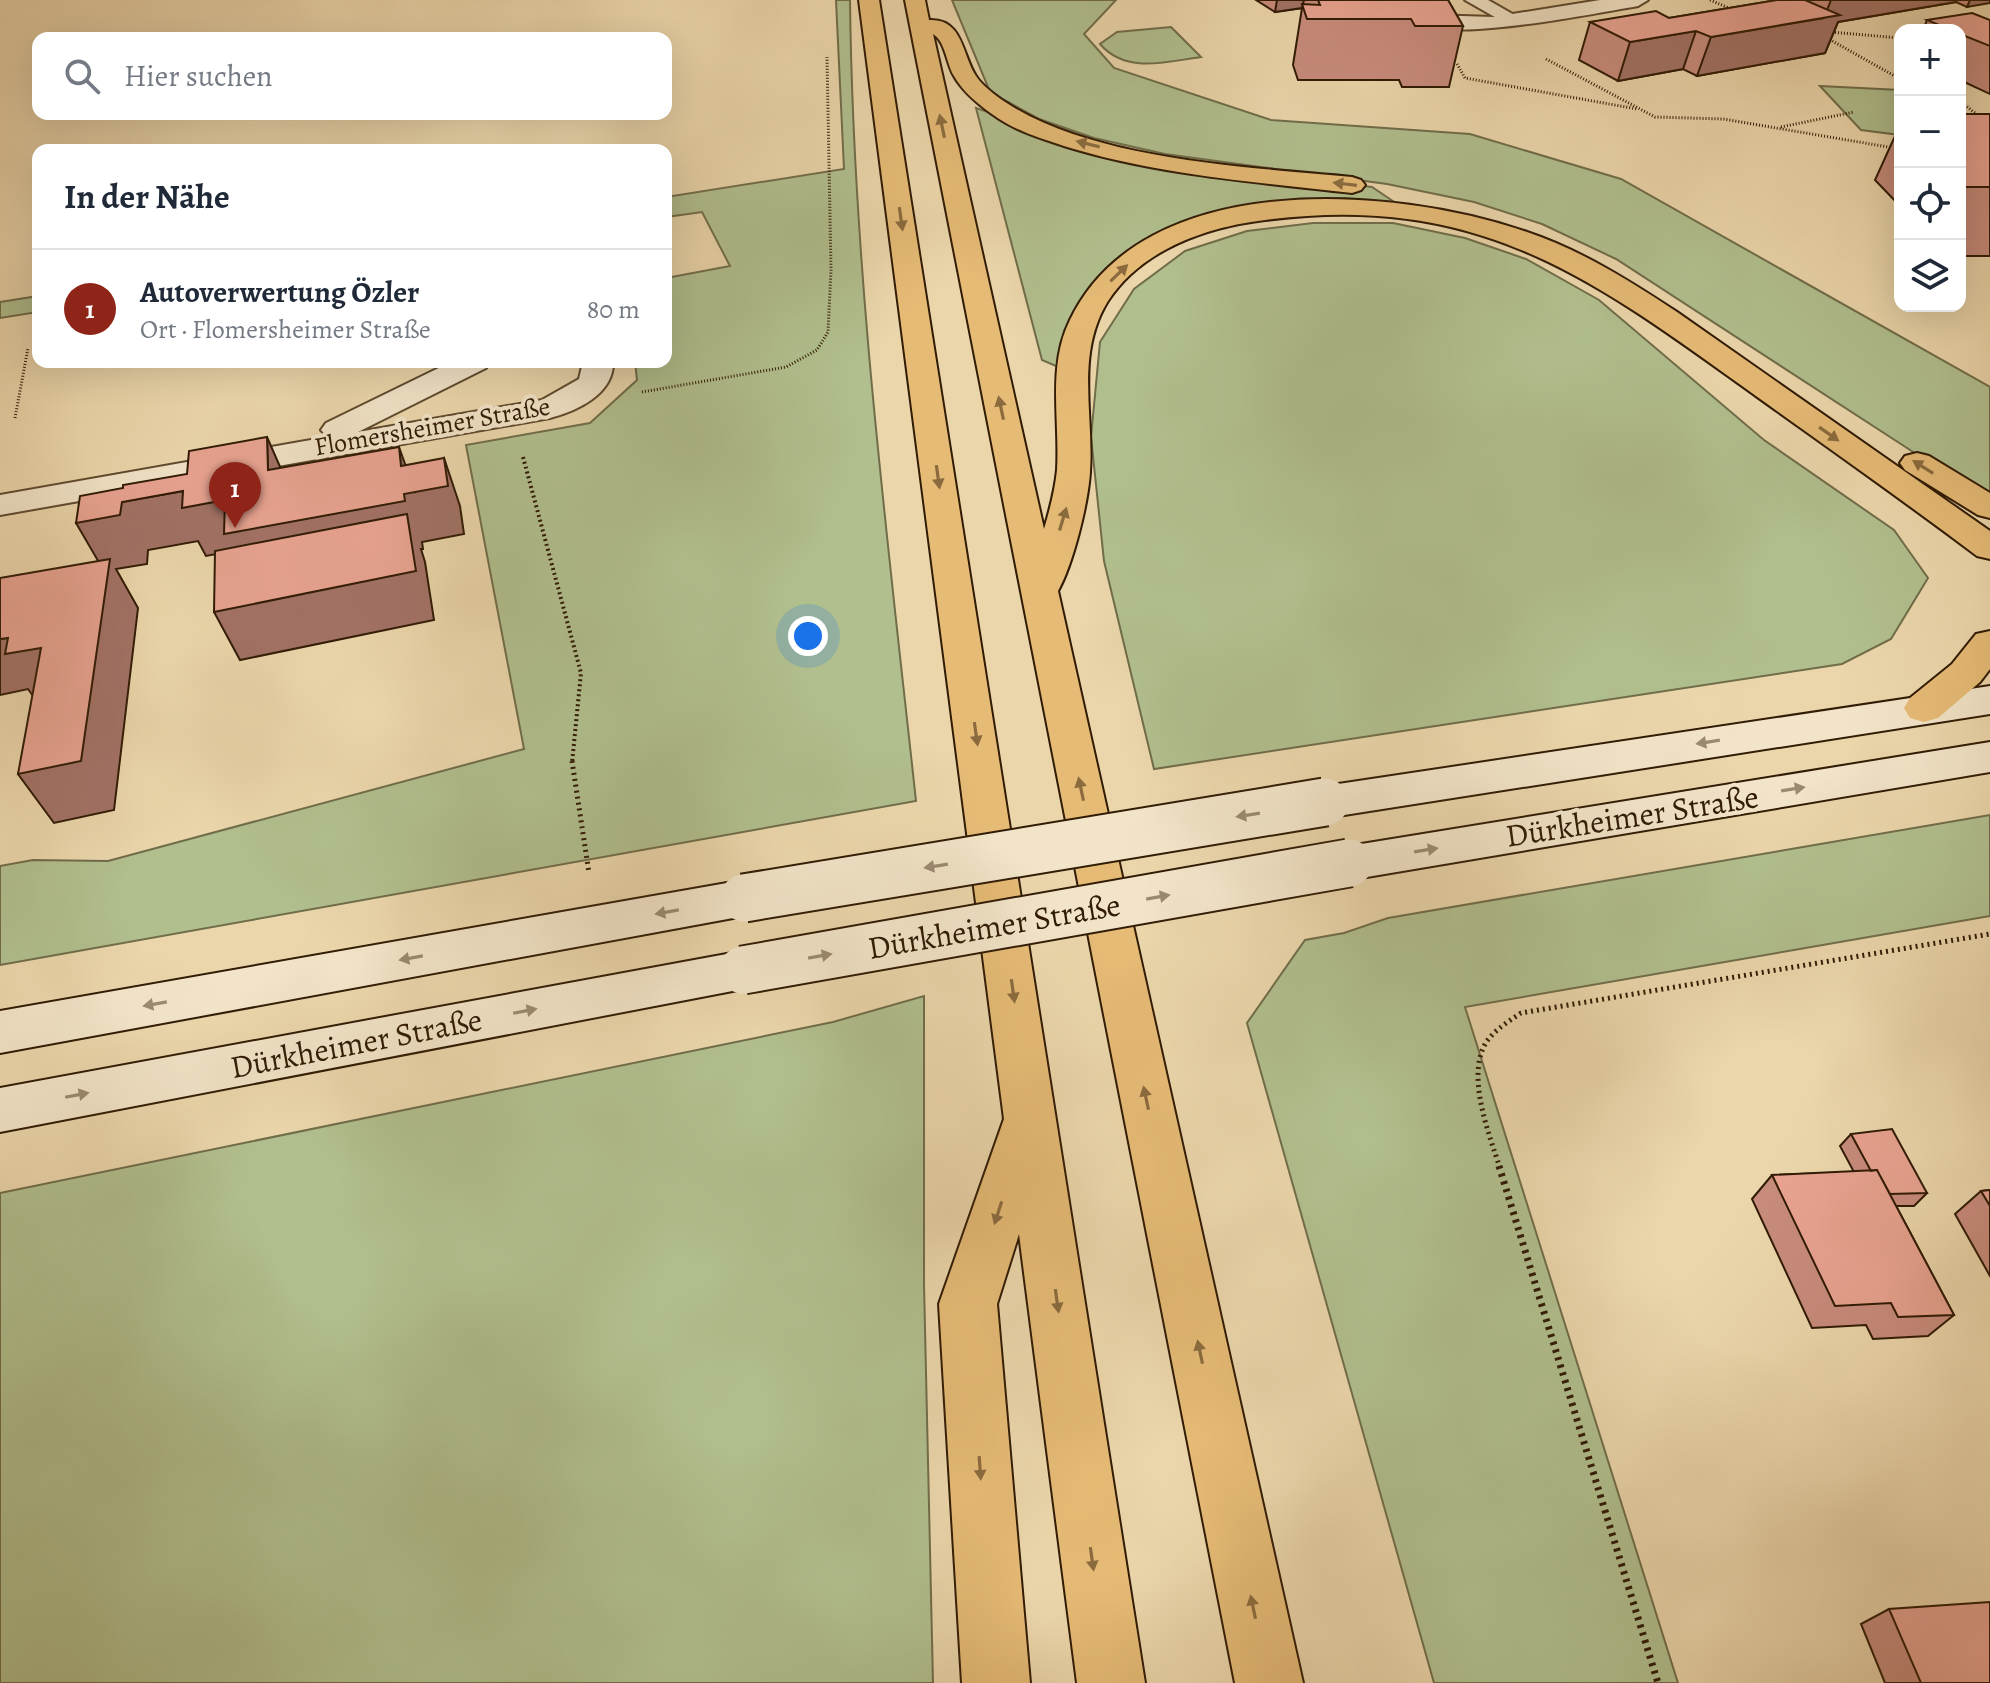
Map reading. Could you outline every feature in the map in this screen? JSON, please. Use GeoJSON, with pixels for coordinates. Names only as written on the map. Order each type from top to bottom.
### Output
{"type":"FeatureCollection","features":[{"type":"Feature","properties":{"kind":"highway"},"geometry":{"type":"LineString","coordinates":[[869,0],[1111,1683]]}},
{"type":"Feature","properties":{"kind":"highway"},"geometry":{"type":"LineString","coordinates":[[916,8],[950,36],[960,70],[973,88],[1023,122],[1067,139],[1183,164],[1372,187],[1461,205],[1547,233],[1607,263],[1663,297],[1986,532],[1990,579]]}},
{"type":"Feature","properties":{"kind":"highway"},"geometry":{"type":"LineString","coordinates":[[916,8],[1269,1683]]}},
{"type":"Feature","properties":{"kind":"highway"},"geometry":{"type":"LineString","coordinates":[[1040,594],[1071,491],[1072,373],[1083,322],[1112,278],[1145,250],[1179,232],[1222,218],[1306,208],[1409,212],[1484,228],[1556,253],[1651,308],[1986,532]]}},
{"type":"Feature","properties":{"kind":"highway"},"geometry":{"type":"LineString","coordinates":[[1924,708],[1966,673],[1990,643]]}},
{"type":"Feature","properties":{"kind":"highway"},"geometry":{"type":"LineString","coordinates":[[996,1683],[968,1304],[1031,1113]]}},
{"type":"Feature","properties":{"kind":"main road"},"geometry":{"type":"LineString","coordinates":[[1430,21],[1494,23],[1638,0]]}},
{"type":"Feature","properties":{"kind":"main road","name":"Flomersheimer Straße"},"geometry":{"type":"LineString","coordinates":[[292,452],[463,368]]}},
{"type":"Feature","properties":{"kind":"main road","name":"Flomersheimer Straße"},"geometry":{"type":"LineString","coordinates":[[0,505],[550,408],[583,392],[595,379],[597,368]]}},
{"type":"Feature","properties":{"kind":"main road","name":"Dürkheimer Straße"},"geometry":{"type":"LineString","coordinates":[[0,1032],[744,898],[1325,802],[1990,700]]}},
{"type":"Feature","properties":{"kind":"main road","name":"Dürkheimer Straße"},"geometry":{"type":"LineString","coordinates":[[0,1110],[743,970],[1349,863],[1990,757]]}},
{"type":"Feature","properties":{"kind":"lane"},"geometry":{"type":"LineString","coordinates":[[1474,0],[1514,20]]}},
{"type":"Feature","properties":{"kind":"path"},"geometry":{"type":"LineString","coordinates":[[1894,38],[1816,31],[1894,76]]}},
{"type":"Feature","properties":{"kind":"path"},"geometry":{"type":"LineString","coordinates":[[550,408],[786,367],[817,350],[828,332],[831,270],[827,50]]}},
{"type":"Feature","properties":{"kind":"path"},"geometry":{"type":"LineString","coordinates":[[1539,56],[1655,117],[1723,119],[1894,148]]}},
{"type":"Feature","properties":{"kind":"path"},"geometry":{"type":"LineString","coordinates":[[1465,78],[1642,110]]}},
{"type":"Feature","properties":{"kind":"path"},"geometry":{"type":"LineString","coordinates":[[1966,106],[1990,125]]}},
{"type":"Feature","properties":{"kind":"path"},"geometry":{"type":"LineString","coordinates":[[1777,128],[1854,112]]}},
{"type":"Feature","properties":{"kind":"path"},"geometry":{"type":"LineString","coordinates":[[15,418],[28,348]]}},
{"type":"Feature","properties":{"kind":"path"},"geometry":{"type":"LineString","coordinates":[[511,414],[581,673],[571,754],[591,886]]}},
{"type":"Feature","properties":{"kind":"path"},"geometry":{"type":"LineString","coordinates":[[1658,1683],[1480,1104],[1479,1060],[1490,1033],[1521,1013],[1990,934]]}},
{"type":"Feature","properties":{"kind":"green space"},"geometry":{"type":"Polygon","coordinates":[[[836,0],[850,0],[858,201],[873,401],[916,801],[0,965],[0,866],[33,860],[108,861],[524,749],[466,445],[590,423],[637,380],[636,368],[672,368],[672,277],[730,266],[702,212],[672,216],[672,196],[844,169],[836,0]]]}},
{"type":"Feature","properties":{"kind":"green space"},"geometry":{"type":"Polygon","coordinates":[[[952,0],[1116,0],[1084,34],[1114,68],[1271,120],[1470,134],[1621,179],[1990,387],[1990,493],[1927,461],[1616,259],[1542,224],[1474,202],[1387,184],[1165,154],[1094,138],[1039,119],[990,92],[952,0]]]}},
{"type":"Feature","properties":{"kind":"green space"},"geometry":{"type":"Polygon","coordinates":[[[1171,27],[1201,57],[1134,63],[1110,53],[1100,44],[1117,32],[1171,27]]]}},
{"type":"Feature","properties":{"kind":"green space"},"geometry":{"type":"Polygon","coordinates":[[[1820,86],[1894,90],[1894,134],[1861,130],[1820,86]]]}},
{"type":"Feature","properties":{"kind":"green space"},"geometry":{"type":"Polygon","coordinates":[[[976,108],[1067,139],[1226,170],[1372,187],[1409,212],[1222,218],[1112,278],[1072,373],[1042,360],[976,108]]]}},
{"type":"Feature","properties":{"kind":"green space"},"geometry":{"type":"Polygon","coordinates":[[[1313,223],[1393,223],[1465,238],[1526,259],[1599,300],[1764,440],[1894,530],[1928,578],[1891,639],[1842,664],[1154,769],[1104,561],[1091,437],[1100,342],[1134,289],[1185,251],[1247,231],[1313,223]]]}},
{"type":"Feature","properties":{"kind":"green space"},"geometry":{"type":"Polygon","coordinates":[[[32,297],[32,313],[0,318],[0,302],[32,297]]]}},
{"type":"Feature","properties":{"kind":"green space"},"geometry":{"type":"Polygon","coordinates":[[[1990,815],[1990,916],[1465,1007],[1678,1683],[1434,1683],[1247,1023],[1305,940],[1344,933],[1388,918],[1990,815]]]}},
{"type":"Feature","properties":{"kind":"green space"},"geometry":{"type":"Polygon","coordinates":[[[924,996],[924,1284],[933,1683],[0,1683],[0,1193],[833,1022],[924,996]]]}},
{"type":"Feature","properties":{"kind":"building"},"geometry":{"type":"Polygon","coordinates":[[[1318,0],[1448,0],[1463,26],[1415,26],[1411,19],[1307,19],[1302,4],[1320,5],[1318,0]]]}},
{"type":"Feature","properties":{"kind":"building"},"geometry":{"type":"Polygon","coordinates":[[[1777,0],[1805,0],[1840,15],[1711,37],[1696,31],[1630,42],[1590,22],[1656,11],[1669,18],[1777,0]]]}},
{"type":"Feature","properties":{"kind":"building"},"geometry":{"type":"Polygon","coordinates":[[[1972,13],[1990,20],[1990,46],[1966,36],[1966,24],[1937,24],[1927,20],[1972,13]]]}},
{"type":"Feature","properties":{"kind":"building"},"geometry":{"type":"Polygon","coordinates":[[[1966,114],[1990,114],[1990,187],[1966,187],[1966,114]]]}},
{"type":"Feature","properties":{"kind":"building"},"geometry":{"type":"Polygon","coordinates":[[[267,437],[268,470],[399,447],[401,466],[444,458],[448,486],[404,494],[405,501],[224,534],[225,500],[182,508],[183,491],[122,502],[120,515],[76,523],[80,496],[187,474],[189,451],[267,437]]]}},
{"type":"Feature","properties":{"kind":"building"},"geometry":{"type":"Polygon","coordinates":[[[407,514],[416,571],[214,612],[215,551],[407,514]]]}},
{"type":"Feature","properties":{"kind":"building"},"geometry":{"type":"Polygon","coordinates":[[[110,559],[81,761],[18,774],[41,648],[5,654],[8,638],[0,639],[0,578],[110,559]]]}},
{"type":"Feature","properties":{"kind":"building"},"geometry":{"type":"Polygon","coordinates":[[[1892,1129],[1927,1193],[1890,1194],[1877,1170],[1871,1171],[1851,1134],[1892,1129]]]}},
{"type":"Feature","properties":{"kind":"building"},"geometry":{"type":"Polygon","coordinates":[[[1877,1170],[1954,1315],[1898,1317],[1891,1303],[1835,1306],[1772,1175],[1877,1170]]]}},
{"type":"Feature","properties":{"kind":"building"},"geometry":{"type":"Polygon","coordinates":[[[1990,1190],[1990,1206],[1981,1191],[1990,1190]]]}},
{"type":"Feature","properties":{"kind":"building"},"geometry":{"type":"Polygon","coordinates":[[[1990,1602],[1990,1683],[1921,1683],[1889,1609],[1990,1602]]]}},
{"type":"Feature","properties":{"kind":"place","name":"Autoverwertung Özler"},"geometry":{"type":"Point","coordinates":[235,528]}}]}
